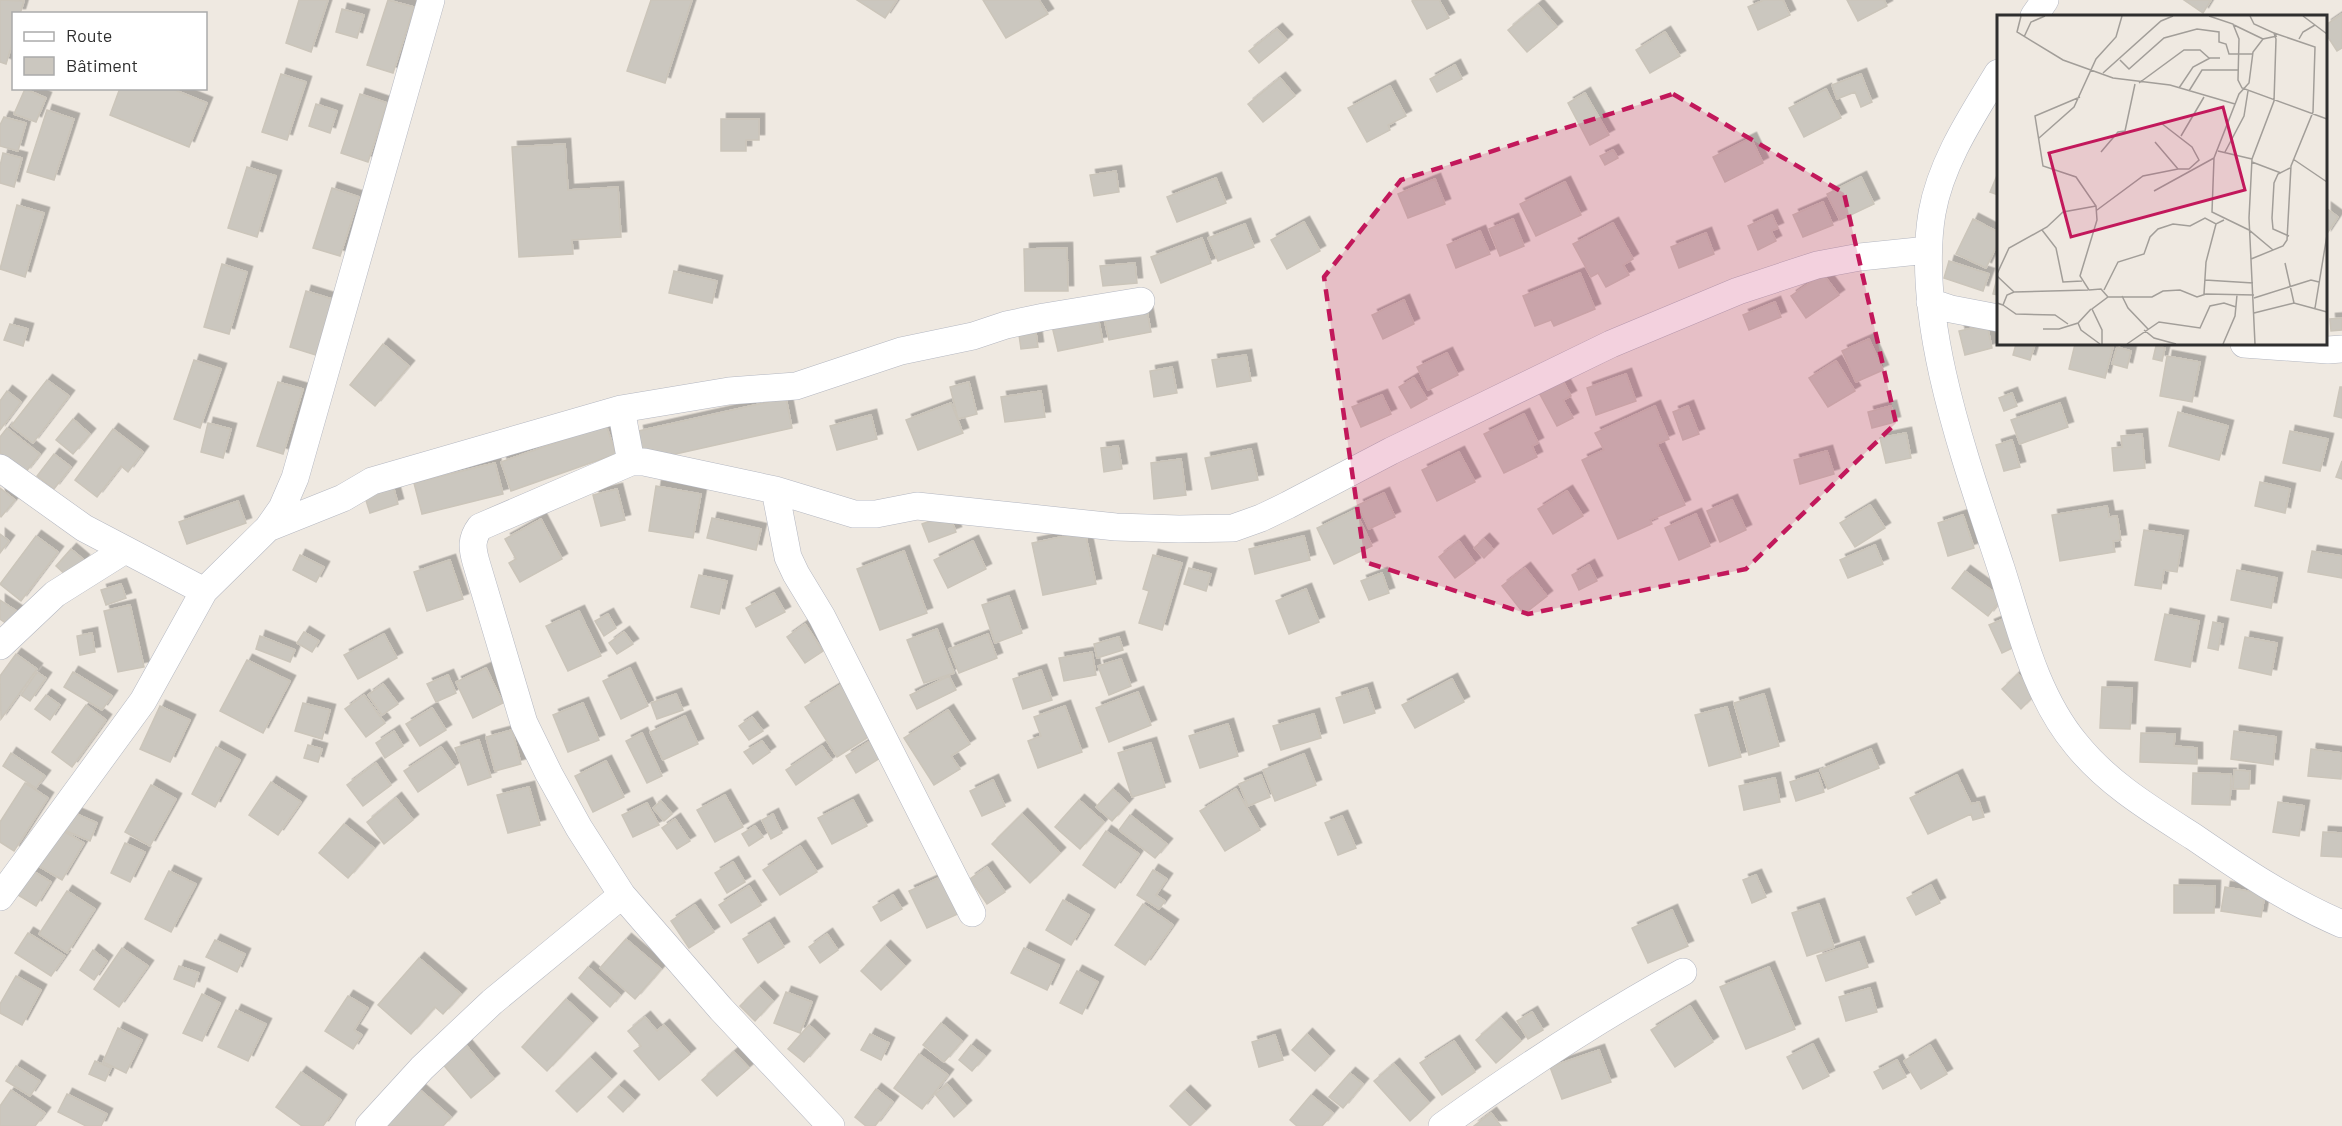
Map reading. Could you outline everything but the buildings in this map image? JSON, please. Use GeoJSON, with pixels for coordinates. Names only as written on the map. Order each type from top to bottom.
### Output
{"type":"FeatureCollection","features":[{"type":"Feature","properties":{"kind":"street"},"geometry":{"type":"LineString","coordinates":[[0,897],[143,700],[204,591],[268,528],[282,508],[296,478],[431,0]]}},
{"type":"Feature","properties":{"kind":"street"},"geometry":{"type":"LineString","coordinates":[[2035,15],[2045,0]]}},
{"type":"Feature","properties":{"kind":"street"},"geometry":{"type":"LineString","coordinates":[[1997,75],[1967,125],[1938,183],[1928,250],[1930,302],[1946,387],[1977,496],[2030,659],[2050,706],[2074,743],[2101,772],[2131,796],[2273,890],[2295,903],[2342,924]]}},
{"type":"Feature","properties":{"kind":"street"},"geometry":{"type":"LineString","coordinates":[[831,1126],[721,1009],[622,895],[579,828],[524,723],[472,547],[474,535],[480,526],[631,462],[644,462],[775,490],[854,514],[876,514],[917,506],[1116,526],[1179,529],[1233,528],[1288,506],[1391,451],[1611,344],[1738,291],[1817,265],[1860,256],[1928,250]]}},
{"type":"Feature","properties":{"kind":"street"},"geometry":{"type":"LineString","coordinates":[[268,528],[343,498],[372,481],[621,409],[729,392],[796,386],[901,351],[973,336],[1006,325],[1141,301]]}},
{"type":"Feature","properties":{"kind":"street"},"geometry":{"type":"LineString","coordinates":[[1930,302],[1951,309],[1997,318]]}},
{"type":"Feature","properties":{"kind":"street"},"geometry":{"type":"LineString","coordinates":[[2258,345],[2342,349]]}},
{"type":"Feature","properties":{"kind":"street"},"geometry":{"type":"LineString","coordinates":[[621,409],[631,462]]}},
{"type":"Feature","properties":{"kind":"street"},"geometry":{"type":"LineString","coordinates":[[0,468],[84,528],[204,591]]}},
{"type":"Feature","properties":{"kind":"street"},"geometry":{"type":"LineString","coordinates":[[775,490],[788,557],[822,617],[972,912]]}},
{"type":"Feature","properties":{"kind":"street"},"geometry":{"type":"LineString","coordinates":[[0,646],[55,594],[125,550]]}},
{"type":"Feature","properties":{"kind":"street"},"geometry":{"type":"LineString","coordinates":[[369,1126],[422,1068],[492,1002],[622,895]]}},
{"type":"Feature","properties":{"kind":"street"},"geometry":{"type":"LineString","coordinates":[[1442,1126],[1514,1074],[1617,1008],[1683,972]]}},
{"type":"Feature","properties":{"kind":"highlighted area"},"geometry":{"type":"Polygon","coordinates":[[[1673,94],[1844,193],[1896,423],[1746,569],[1528,614],[1365,562],[1324,277],[1401,180],[1673,94]]]}}]}
